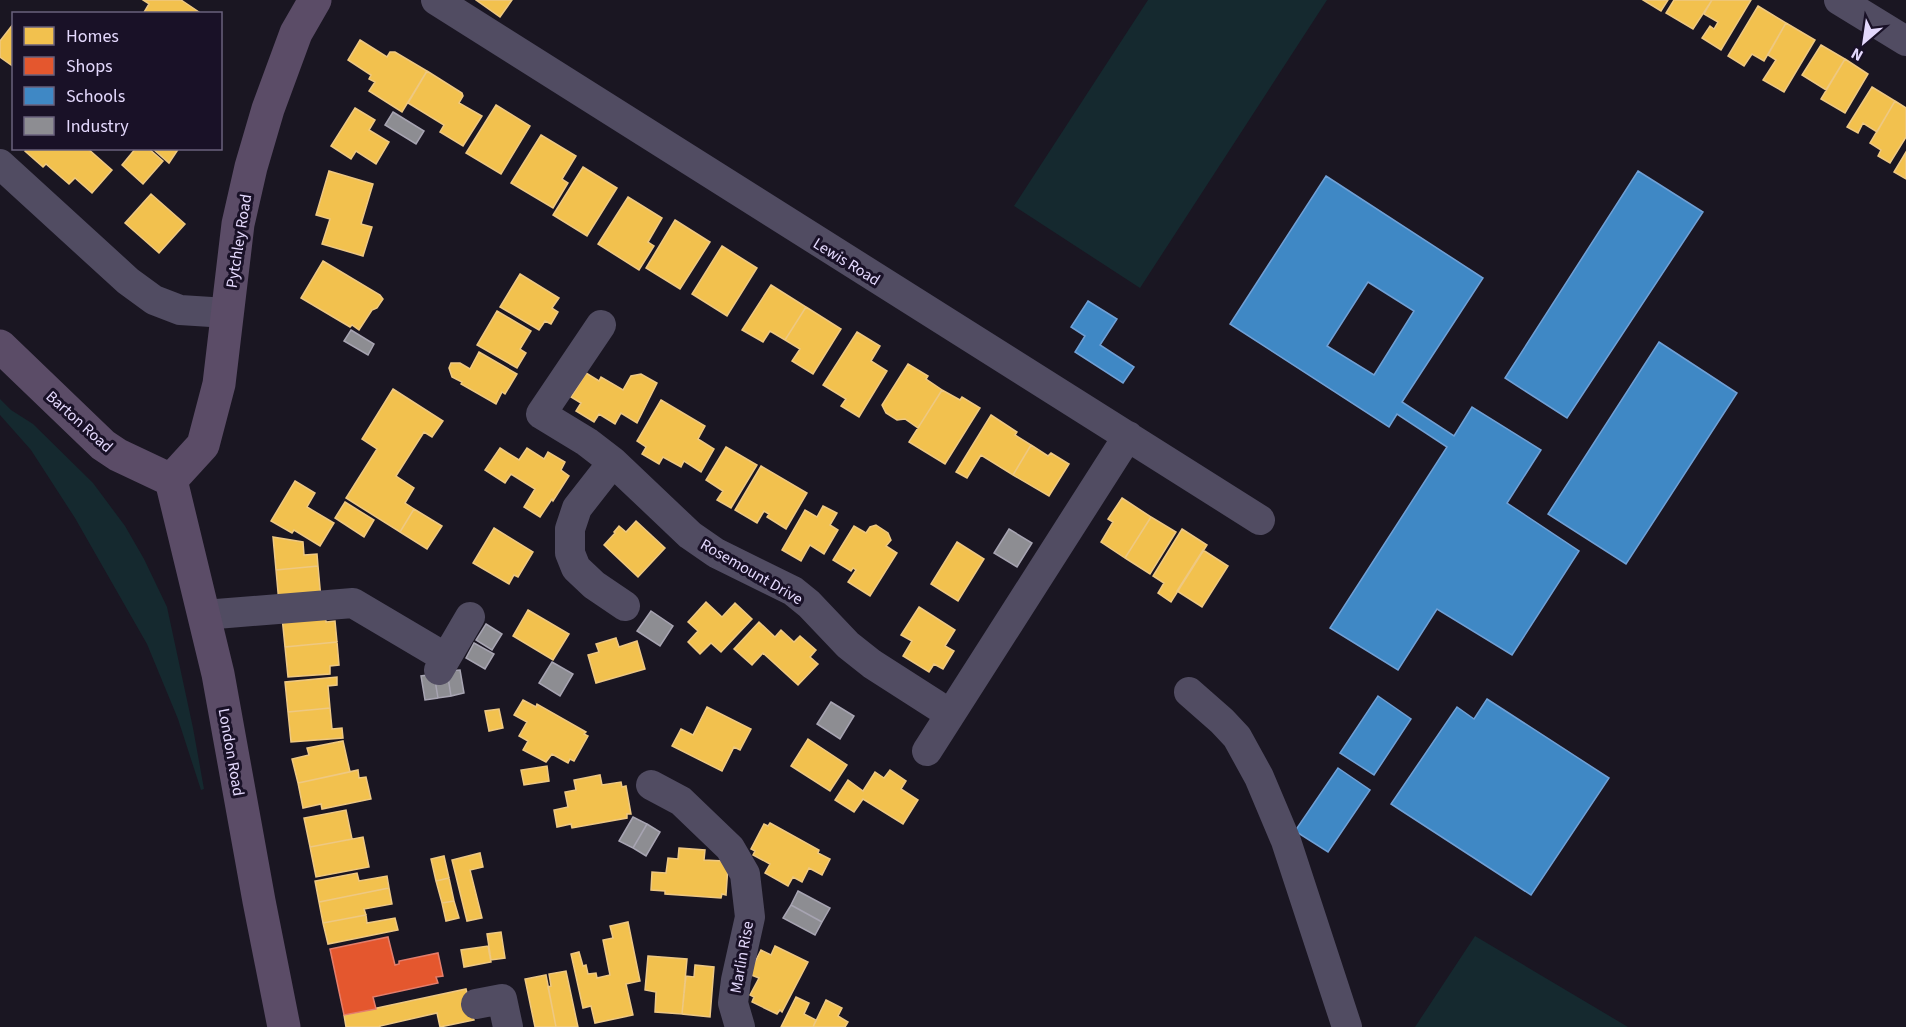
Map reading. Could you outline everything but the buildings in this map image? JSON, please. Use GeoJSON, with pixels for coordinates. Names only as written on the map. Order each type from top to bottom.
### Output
{"type":"FeatureCollection","features":[{"type":"Feature","properties":{"kind":"main road","name":"Pytchley Road"},"geometry":{"type":"LineString","coordinates":[[171,480],[203,445],[219,384],[238,224],[265,118],[296,33],[315,0]]}},
{"type":"Feature","properties":{"kind":"main road","name":"Barton Road"},"geometry":{"type":"LineString","coordinates":[[0,346],[103,445],[118,455],[171,480]]}},
{"type":"Feature","properties":{"kind":"main road","name":"London Road"},"geometry":{"type":"LineString","coordinates":[[171,480],[218,674],[284,1027]]}},
{"type":"Feature","properties":{"kind":"street","name":"Lewis Road"},"geometry":{"type":"LineString","coordinates":[[436,0],[1260,520]]}},
{"type":"Feature","properties":{"kind":"street"},"geometry":{"type":"LineString","coordinates":[[1839,0],[1906,41]]}},
{"type":"Feature","properties":{"kind":"street"},"geometry":{"type":"LineString","coordinates":[[0,164],[128,281],[154,300],[180,310],[227,313]]}},
{"type":"Feature","properties":{"kind":"street","name":"Rosemount Drive"},"geometry":{"type":"LineString","coordinates":[[601,325],[541,414],[587,442],[613,462],[690,535],[716,553],[793,591],[809,604],[848,645],[872,664],[950,714]]}},
{"type":"Feature","properties":{"kind":"street"},"geometry":{"type":"LineString","coordinates":[[927,752],[1128,436]]}},
{"type":"Feature","properties":{"kind":"street"},"geometry":{"type":"LineString","coordinates":[[613,462],[577,508],[570,529],[570,553],[576,568],[594,585],[625,606]]}},
{"type":"Feature","properties":{"kind":"street"},"geometry":{"type":"LineString","coordinates":[[204,615],[353,603],[442,664],[470,617]]}},
{"type":"Feature","properties":{"kind":"street"},"geometry":{"type":"LineString","coordinates":[[1189,692],[1237,737],[1259,777],[1286,841],[1347,1027]]}},
{"type":"Feature","properties":{"kind":"street","name":"Marlin Rise"},"geometry":{"type":"LineString","coordinates":[[651,785],[681,801],[730,848],[745,874],[750,917],[733,1003],[740,1027]]}},
{"type":"Feature","properties":{"kind":"street"},"geometry":{"type":"LineString","coordinates":[[476,1004],[502,999],[508,1027]]}},
{"type":"Feature","properties":{"kind":"shaded area"},"geometry":{"type":"Polygon","coordinates":[[[1148,0],[1327,0],[1140,288],[1014,206],[1148,0]]]}},
{"type":"Feature","properties":{"kind":"shaded area"},"geometry":{"type":"Polygon","coordinates":[[[0,399],[11,410],[33,424],[93,483],[125,526],[144,559],[167,607],[204,789],[201,790],[178,719],[147,644],[75,518],[31,450],[0,415],[0,399]]]}},
{"type":"Feature","properties":{"kind":"shaded area"},"geometry":{"type":"Polygon","coordinates":[[[1475,936],[1628,1027],[1415,1027],[1475,936]]]}}]}
